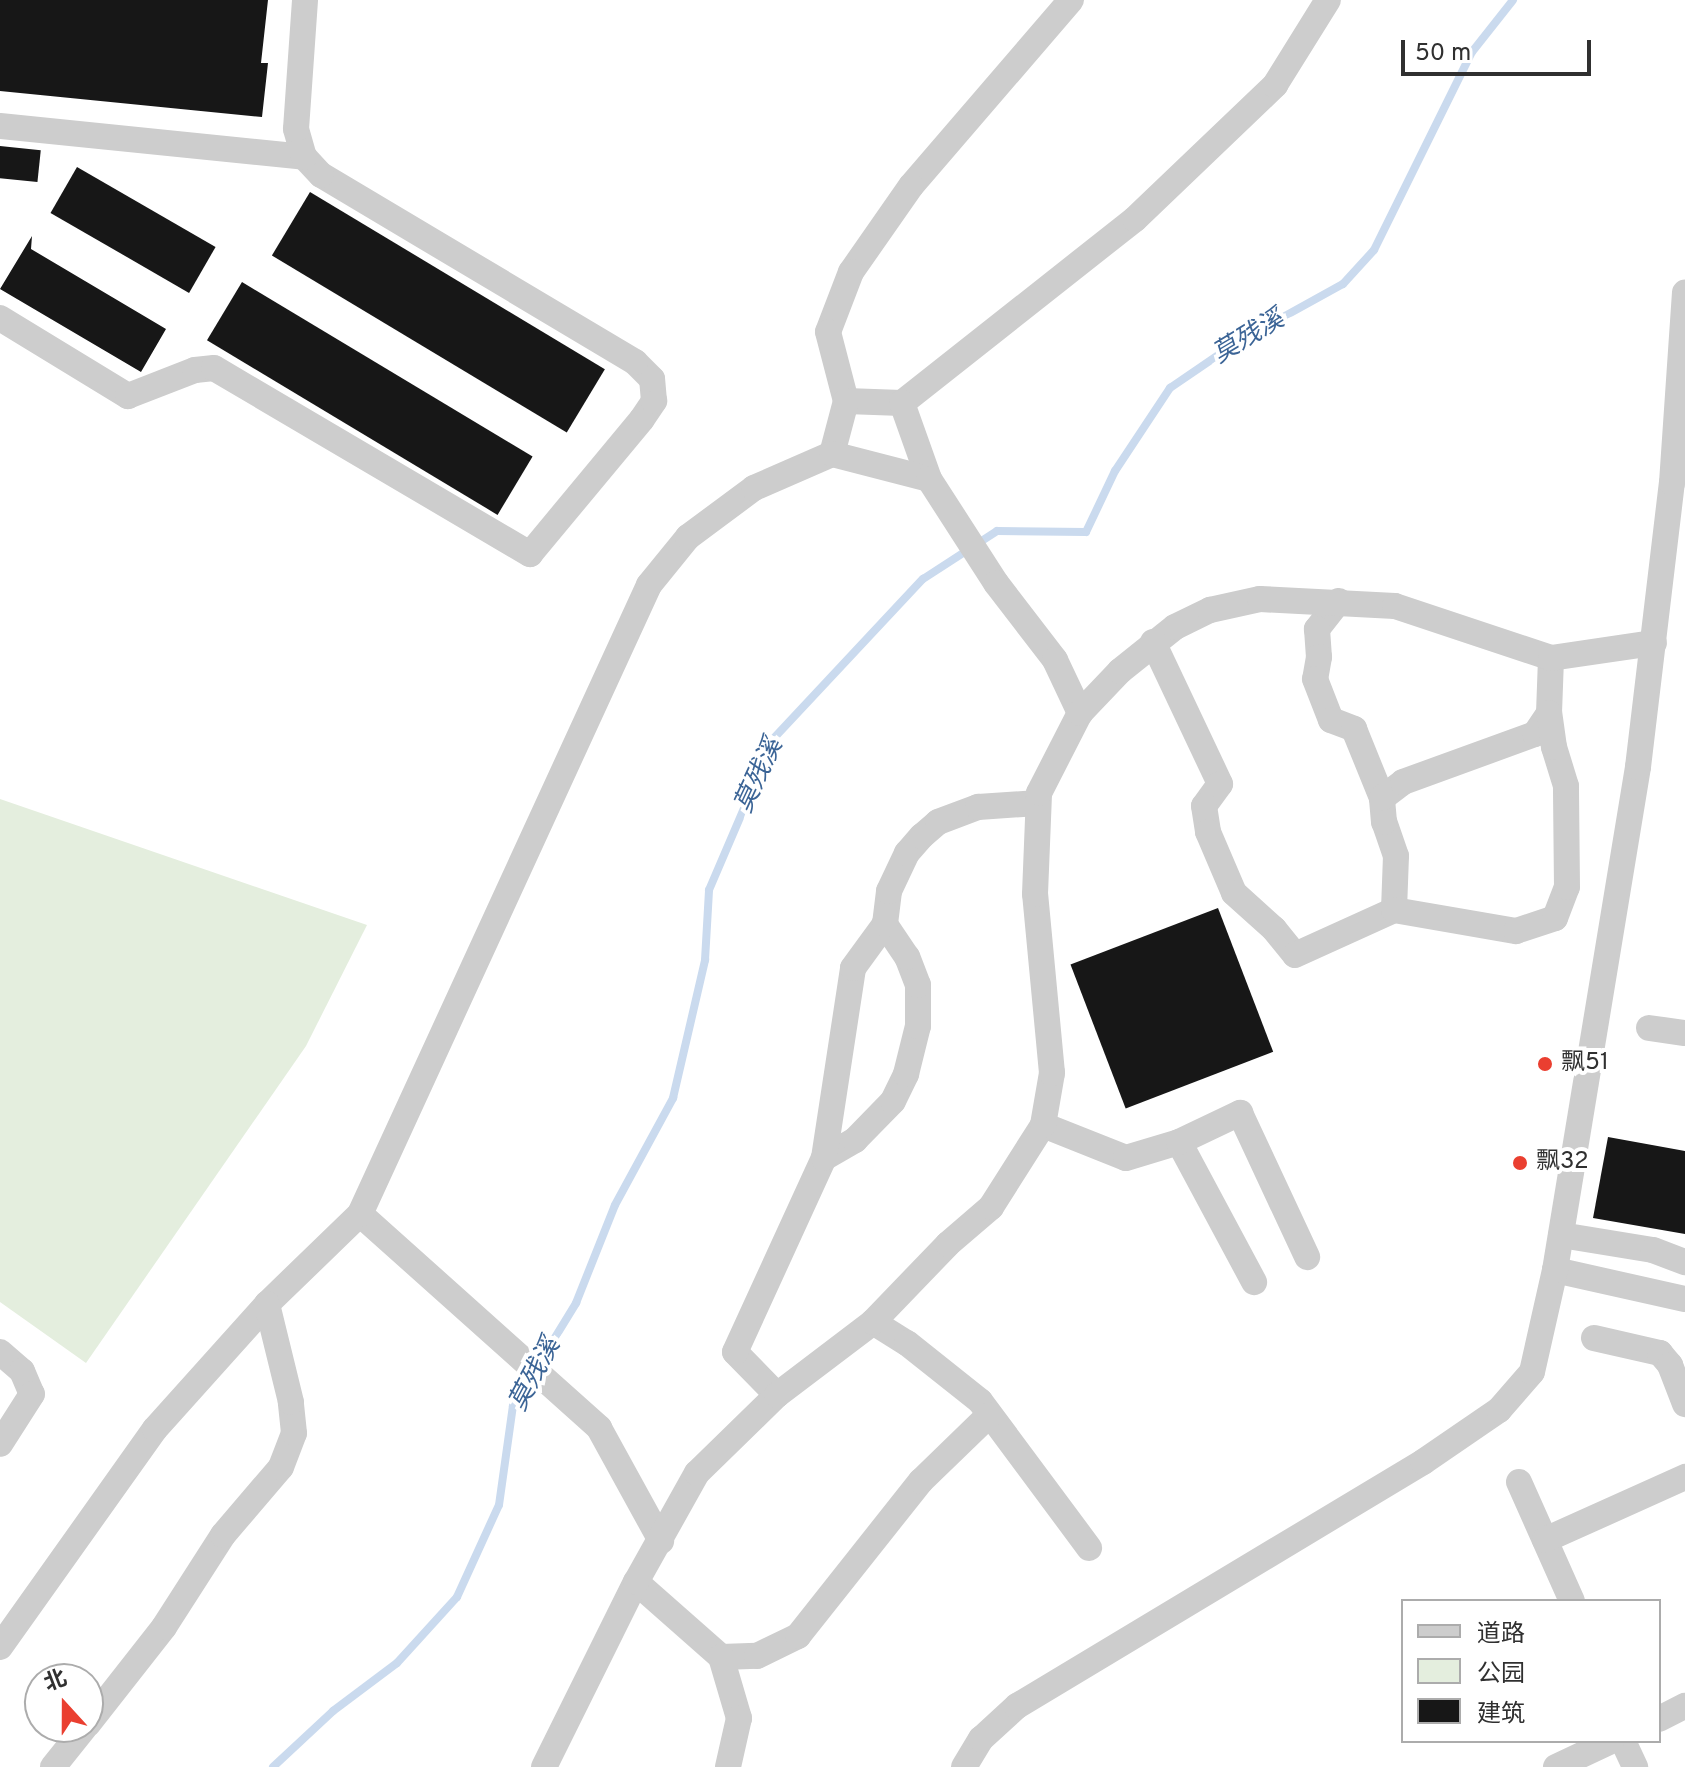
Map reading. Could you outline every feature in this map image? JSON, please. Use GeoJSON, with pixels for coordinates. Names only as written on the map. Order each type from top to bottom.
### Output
{"type":"FeatureCollection","features":[{"type":"Feature","properties":{"kind":"street"},"geometry":{"type":"LineString","coordinates":[[0,318],[128,396],[195,370],[214,368],[530,554],[642,419],[654,401],[652,379],[635,362],[321,175],[304,157],[296,129],[305,0]]}},
{"type":"Feature","properties":{"kind":"street"},"geometry":{"type":"LineString","coordinates":[[832,454],[846,401],[828,332],[851,272],[911,186],[1071,0]]}},
{"type":"Feature","properties":{"kind":"street"},"geometry":{"type":"LineString","coordinates":[[846,401],[902,403],[1146,208],[1275,85],[1328,0]]}},
{"type":"Feature","properties":{"kind":"street"},"geometry":{"type":"LineString","coordinates":[[0,126],[304,157]]}},
{"type":"Feature","properties":{"kind":"street"},"geometry":{"type":"LineString","coordinates":[[964,1767],[981,1739],[1017,1706],[1423,1462],[1499,1410],[1532,1372],[1555,1270],[1638,767],[1672,483],[1685,292]]}},
{"type":"Feature","properties":{"kind":"street"},"geometry":{"type":"LineString","coordinates":[[902,403],[929,479],[996,583],[1055,660],[1080,713]]}},
{"type":"Feature","properties":{"kind":"street"},"geometry":{"type":"LineString","coordinates":[[0,1647],[155,1429],[267,1304],[360,1214],[649,585],[688,537],[754,488],[832,454],[929,479]]}},
{"type":"Feature","properties":{"kind":"street"},"geometry":{"type":"LineString","coordinates":[[544,1767],[636,1582],[697,1473],[777,1395],[873,1322],[948,1244],[991,1207],[1043,1125],[1052,1073],[1035,894],[1038,803],[1039,793],[1080,713],[1153,642],[1175,627],[1223,607],[1260,599],[1395,606],[1551,658],[1654,643]]}},
{"type":"Feature","properties":{"kind":"street"},"geometry":{"type":"LineString","coordinates":[[1339,601],[1317,629],[1319,657],[1315,679],[1331,720],[1354,729],[1382,798],[1384,822],[1396,856],[1394,910]]}},
{"type":"Feature","properties":{"kind":"street"},"geometry":{"type":"LineString","coordinates":[[1153,642],[1220,784],[1204,806],[1208,832],[1234,893],[1274,929],[1295,955],[1394,910],[1516,931],[1555,918],[1567,887],[1566,786],[1554,747],[1549,713],[1551,658]]}},
{"type":"Feature","properties":{"kind":"street"},"geometry":{"type":"LineString","coordinates":[[1382,798],[1403,782],[1535,734],[1549,713]]}},
{"type":"Feature","properties":{"kind":"street"},"geometry":{"type":"LineString","coordinates":[[777,1395],[735,1352],[824,1158],[847,989],[853,968],[885,924],[889,891],[907,853],[938,822],[978,807],[1038,803]]}},
{"type":"Feature","properties":{"kind":"street"},"geometry":{"type":"LineString","coordinates":[[824,1158],[855,1140],[893,1101],[906,1074],[918,1026],[918,985],[907,957],[885,924]]}},
{"type":"Feature","properties":{"kind":"street"},"geometry":{"type":"LineString","coordinates":[[1649,1028],[1685,1033]]}},
{"type":"Feature","properties":{"kind":"street"},"geometry":{"type":"LineString","coordinates":[[1043,1125],[1126,1158],[1179,1142],[1240,1113],[1307,1257]]}},
{"type":"Feature","properties":{"kind":"street"},"geometry":{"type":"LineString","coordinates":[[1179,1142],[1254,1282]]}},
{"type":"Feature","properties":{"kind":"street"},"geometry":{"type":"LineString","coordinates":[[360,1214],[599,1428],[661,1541]]}},
{"type":"Feature","properties":{"kind":"street"},"geometry":{"type":"LineString","coordinates":[[1561,1235],[1653,1250],[1685,1262]]}},
{"type":"Feature","properties":{"kind":"street"},"geometry":{"type":"LineString","coordinates":[[1555,1270],[1684,1296]]}},
{"type":"Feature","properties":{"kind":"street"},"geometry":{"type":"LineString","coordinates":[[104,1704],[164,1627],[223,1535],[281,1467],[294,1433],[291,1402],[267,1304]]}},
{"type":"Feature","properties":{"kind":"street"},"geometry":{"type":"LineString","coordinates":[[873,1322],[907,1343],[980,1401],[1089,1548]]}},
{"type":"Feature","properties":{"kind":"street"},"geometry":{"type":"LineString","coordinates":[[1594,1338],[1660,1353],[1670,1365],[1685,1404]]}},
{"type":"Feature","properties":{"kind":"street"},"geometry":{"type":"LineString","coordinates":[[0,1352],[22,1371],[32,1394],[0,1444]]}},
{"type":"Feature","properties":{"kind":"street"},"geometry":{"type":"LineString","coordinates":[[721,1657],[757,1656],[798,1636],[921,1481],[989,1415]]}},
{"type":"Feature","properties":{"kind":"street"},"geometry":{"type":"LineString","coordinates":[[1545,1540],[1685,1477]]}},
{"type":"Feature","properties":{"kind":"street"},"geometry":{"type":"LineString","coordinates":[[1519,1482],[1571,1599]]}},
{"type":"Feature","properties":{"kind":"street"},"geometry":{"type":"LineString","coordinates":[[636,1582],[721,1657],[739,1718],[728,1767]]}},
{"type":"Feature","properties":{"kind":"street"},"geometry":{"type":"LineString","coordinates":[[1661,1718],[1685,1706]]}},
{"type":"Feature","properties":{"kind":"street"},"geometry":{"type":"LineString","coordinates":[[53,1767],[73,1743]]}},
{"type":"Feature","properties":{"kind":"street"},"geometry":{"type":"LineString","coordinates":[[1556,1767],[1607,1743]]}},
{"type":"Feature","properties":{"kind":"street"},"geometry":{"type":"LineString","coordinates":[[1624,1743],[1635,1767]]}},
{"type":"Feature","properties":{"kind":"green space"},"geometry":{"type":"Polygon","coordinates":[[[0,799],[367,925],[306,1046],[86,1363],[0,1302],[0,799]]]}},
{"type":"Feature","properties":{"kind":"building"},"geometry":{"type":"Polygon","coordinates":[[[0,0],[268,0],[261,63],[268,63],[262,117],[0,91],[0,0]]]}},
{"type":"Feature","properties":{"kind":"building"},"geometry":{"type":"Polygon","coordinates":[[[0,146],[41,150],[37,182],[0,178],[0,146]]]}},
{"type":"Feature","properties":{"kind":"building"},"geometry":{"type":"Polygon","coordinates":[[[77,167],[216,247],[189,293],[50,213],[77,167]]]}},
{"type":"Feature","properties":{"kind":"building"},"geometry":{"type":"Polygon","coordinates":[[[310,192],[605,369],[567,433],[272,255],[310,192]]]}},
{"type":"Feature","properties":{"kind":"building"},"geometry":{"type":"Polygon","coordinates":[[[32,236],[31,249],[166,329],[141,372],[0,289],[32,236]]]}},
{"type":"Feature","properties":{"kind":"building"},"geometry":{"type":"Polygon","coordinates":[[[242,282],[533,457],[498,515],[207,340],[242,282]]]}},
{"type":"Feature","properties":{"kind":"building"},"geometry":{"type":"Polygon","coordinates":[[[1218,908],[1273,1052],[1126,1108],[1070,965],[1218,908]]]}},
{"type":"Feature","properties":{"kind":"building"},"geometry":{"type":"Polygon","coordinates":[[[1608,1137],[1685,1151],[1685,1234],[1593,1218],[1608,1137]]]}},
{"type":"Feature","properties":{"kind":"waterway","name":"莫残溪"},"geometry":{"type":"LineString","coordinates":[[273,1767],[333,1711],[397,1663],[457,1597],[499,1505],[513,1406],[576,1303],[615,1205],[673,1098],[705,960],[709,890],[774,738],[923,579],[997,531],[1086,532],[1115,471],[1170,388],[1236,343],[1343,284],[1374,250],[1472,52],[1513,0]]}},
{"type":"Feature","properties":{"kind":"place","name":"飘51"},"geometry":{"type":"Point","coordinates":[1545,1064]}},
{"type":"Feature","properties":{"kind":"place","name":"飘32"},"geometry":{"type":"Point","coordinates":[1520,1163]}}]}
